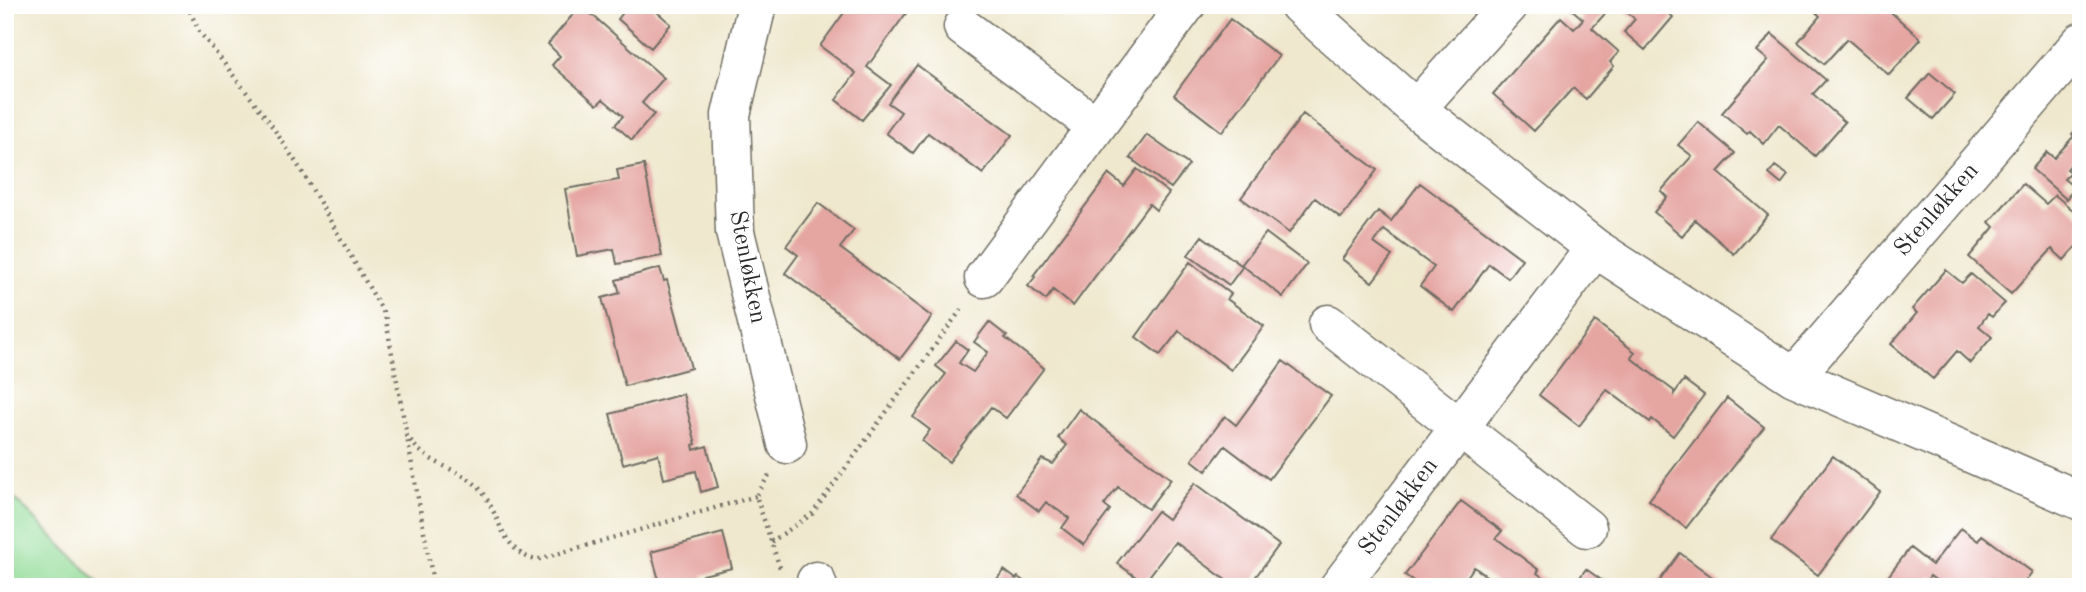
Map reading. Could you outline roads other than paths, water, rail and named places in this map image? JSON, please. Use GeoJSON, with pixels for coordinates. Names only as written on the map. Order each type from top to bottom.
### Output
{"type":"FeatureCollection","features":[{"type":"Feature","properties":{"kind":"street","name":"Stenløkken"},"geometry":{"type":"LineString","coordinates":[[757,5],[732,116],[736,232],[787,444]]}},
{"type":"Feature","properties":{"kind":"street"},"geometry":{"type":"LineString","coordinates":[[984,278],[1186,5]]}},
{"type":"Feature","properties":{"kind":"street"},"geometry":{"type":"LineString","coordinates":[[1299,5],[1416,109],[1595,248],[1794,377],[2081,501]]}},
{"type":"Feature","properties":{"kind":"street"},"geometry":{"type":"LineString","coordinates":[[1416,109],[1509,5]]}},
{"type":"Feature","properties":{"kind":"street"},"geometry":{"type":"LineString","coordinates":[[963,27],[1096,126]]}},
{"type":"Feature","properties":{"kind":"street","name":"Stenløkken"},"geometry":{"type":"LineString","coordinates":[[1794,377],[2081,42]]}},
{"type":"Feature","properties":{"kind":"street","name":"Stenløkken"},"geometry":{"type":"LineString","coordinates":[[1339,587],[1595,248]]}},
{"type":"Feature","properties":{"kind":"street"},"geometry":{"type":"LineString","coordinates":[[1328,324],[1587,528]]}}]}
